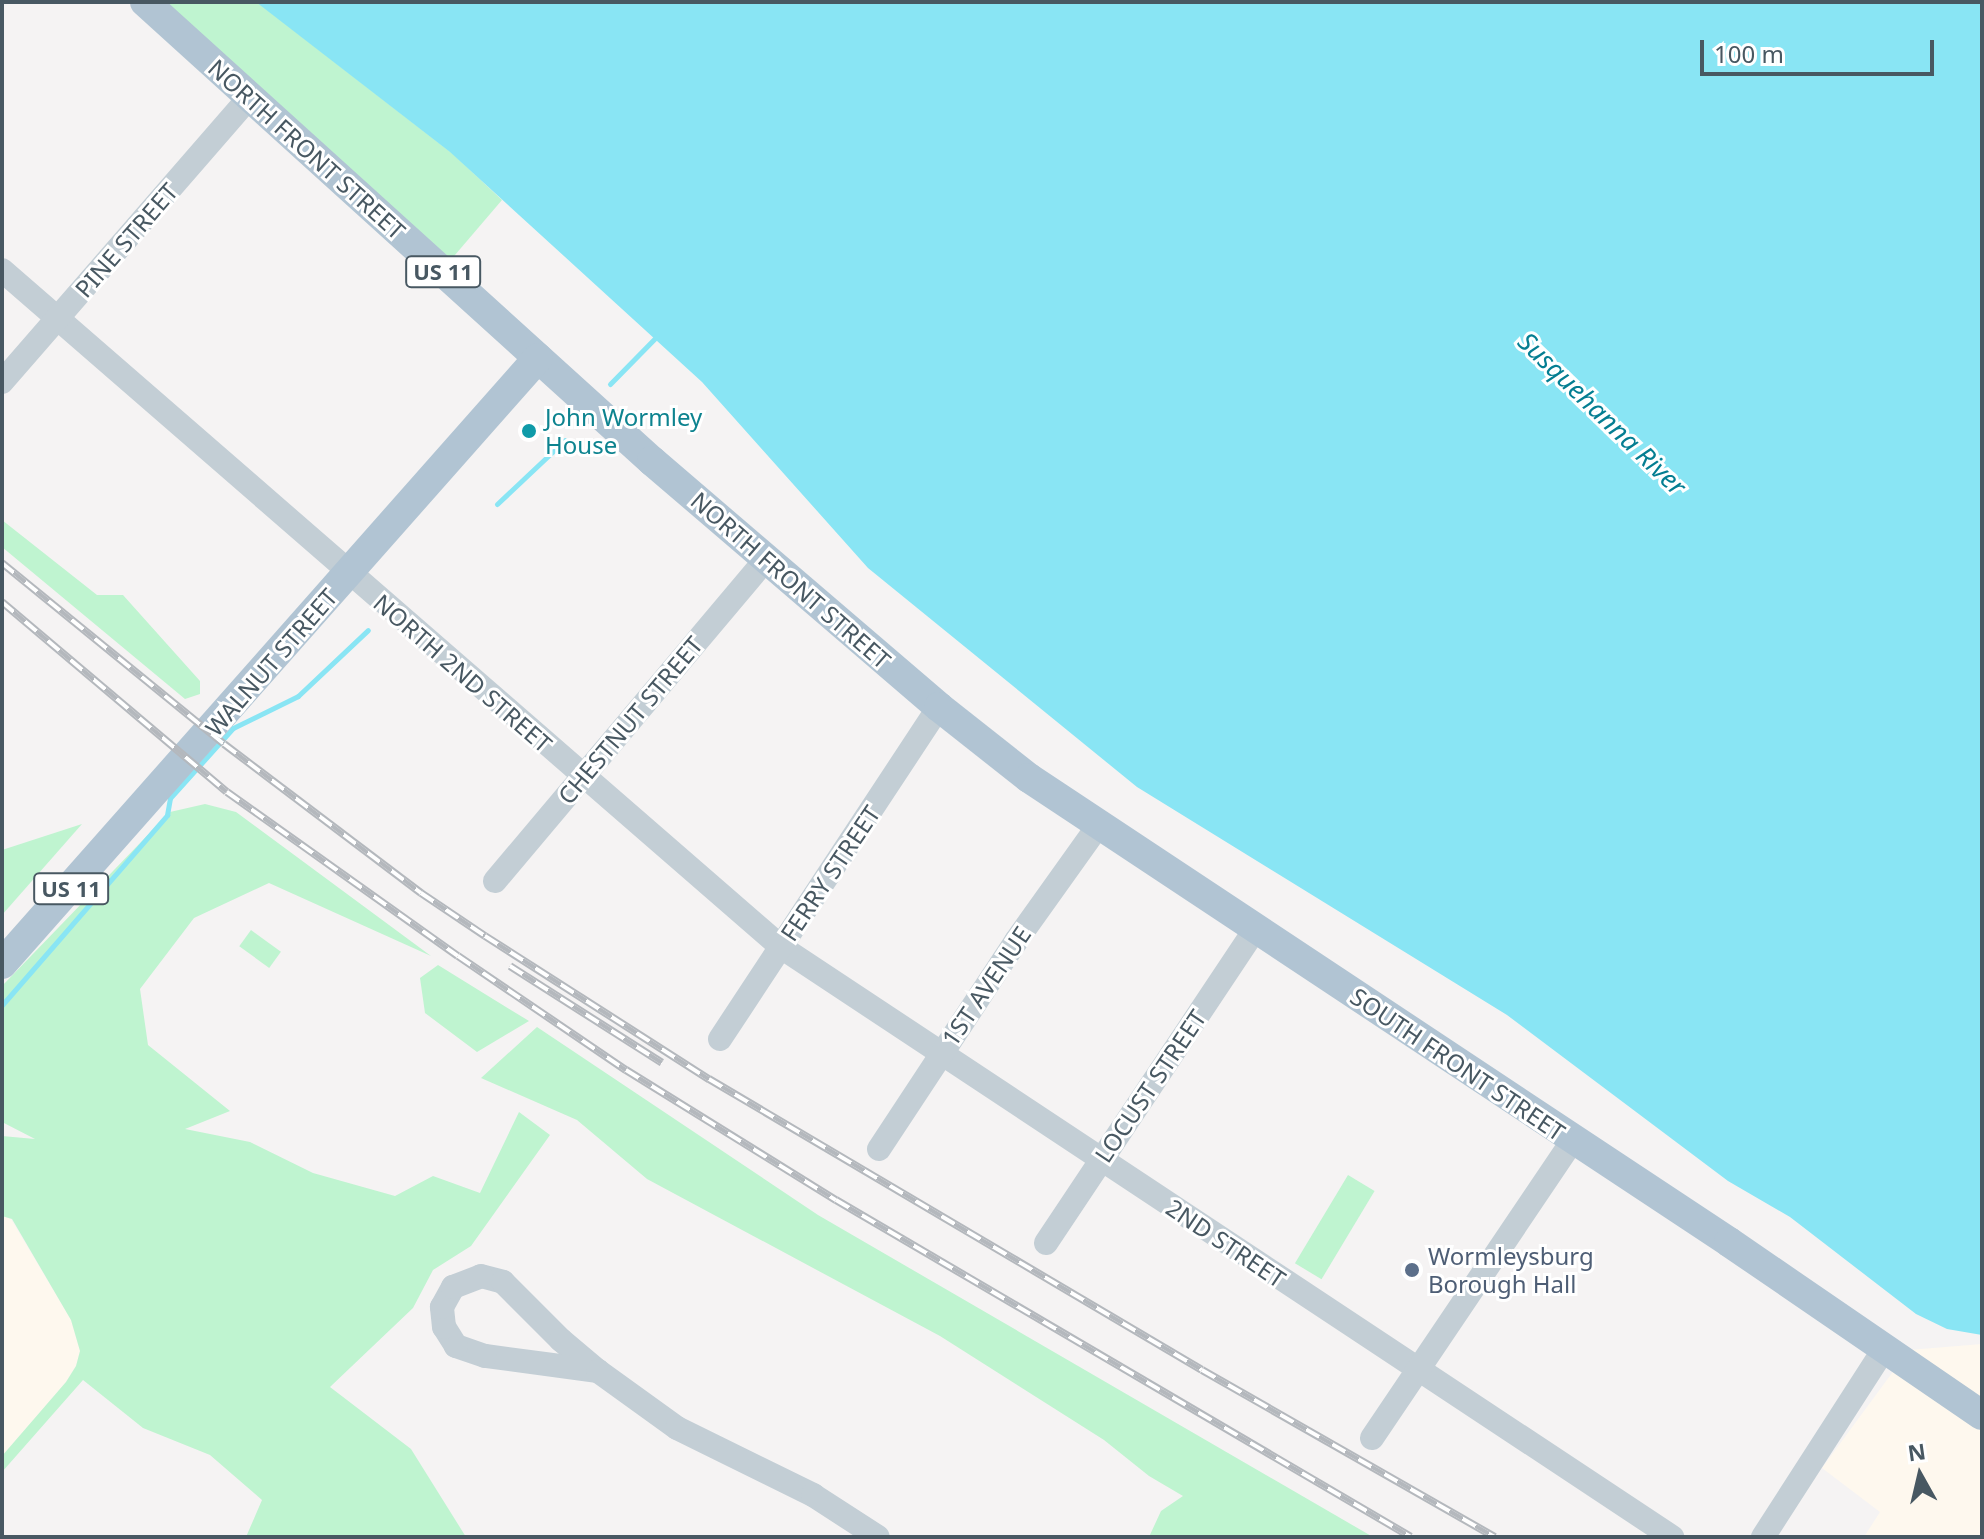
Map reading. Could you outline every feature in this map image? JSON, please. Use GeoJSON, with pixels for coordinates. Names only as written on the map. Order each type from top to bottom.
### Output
{"type":"FeatureCollection","features":[{"type":"Feature","properties":{"kind":"main road","name":"NORTH FRONT STREET"},"geometry":{"type":"LineString","coordinates":[[145,2],[765,560],[939,707]]}},
{"type":"Feature","properties":{"kind":"main road","name":"WALNUT STREET"},"geometry":{"type":"LineString","coordinates":[[2,964],[538,358]]}},
{"type":"Feature","properties":{"kind":"main road","name":"SOUTH FRONT STREET"},"geometry":{"type":"LineString","coordinates":[[939,707],[1029,778],[1098,826],[1982,1415]]}},
{"type":"Feature","properties":{"kind":"street","name":"PINE STREET"},"geometry":{"type":"LineString","coordinates":[[2,382],[250,97]]}},
{"type":"Feature","properties":{"kind":"street","name":"NORTH 2ND STREET"},"geometry":{"type":"LineString","coordinates":[[2,270],[781,947]]}},
{"type":"Feature","properties":{"kind":"street","name":"CHESTNUT STREET"},"geometry":{"type":"LineString","coordinates":[[495,881],[765,560]]}},
{"type":"Feature","properties":{"kind":"street","name":"FERRY STREET"},"geometry":{"type":"LineString","coordinates":[[720,1039],[939,707]]}},
{"type":"Feature","properties":{"kind":"street","name":"1ST AVENUE"},"geometry":{"type":"LineString","coordinates":[[879,1149],[940,1053],[1098,826]]}},
{"type":"Feature","properties":{"kind":"street","name":"LOCUST STREET"},"geometry":{"type":"LineString","coordinates":[[1046,1243],[1255,930]]}},
{"type":"Feature","properties":{"kind":"street","name":"2ND STREET"},"geometry":{"type":"LineString","coordinates":[[781,947],[1672,1537]]}},
{"type":"Feature","properties":{"kind":"street"},"geometry":{"type":"LineString","coordinates":[[1372,1438],[1573,1140]]}},
{"type":"Feature","properties":{"kind":"street"},"geometry":{"type":"LineString","coordinates":[[598,1371],[485,1356],[463,1350],[452,1341],[444,1327],[442,1307],[447,1296],[463,1280],[493,1277],[521,1298],[561,1340],[662,1419],[813,1495],[878,1537]]}},
{"type":"Feature","properties":{"kind":"street"},"geometry":{"type":"LineString","coordinates":[[1763,1537],[1885,1348]]}},
{"type":"Feature","properties":{"kind":"shaded area"},"geometry":{"type":"Polygon","coordinates":[[[2,1216],[11,1219],[71,1320],[80,1351],[76,1366],[66,1382],[2,1456],[2,1216]]]}},
{"type":"Feature","properties":{"kind":"shaded area"},"geometry":{"type":"Polygon","coordinates":[[[1982,1344],[1982,1537],[1864,1537],[1880,1512],[1822,1468],[1909,1350],[1982,1344]]]}},
{"type":"Feature","properties":{"kind":"green space"},"geometry":{"type":"Polygon","coordinates":[[[166,2],[257,2],[453,154],[502,200],[449,262],[166,2]]]}},
{"type":"Feature","properties":{"kind":"green space"},"geometry":{"type":"Polygon","coordinates":[[[2,520],[97,595],[123,595],[200,681],[200,694],[185,699],[2,547],[2,520]]]}},
{"type":"Feature","properties":{"kind":"green space"},"geometry":{"type":"Polygon","coordinates":[[[205,804],[236,812],[431,956],[269,883],[194,918],[140,989],[148,1045],[230,1111],[185,1129],[250,1142],[313,1173],[395,1196],[433,1176],[480,1193],[519,1112],[550,1135],[471,1246],[433,1270],[413,1308],[330,1387],[411,1449],[466,1537],[246,1537],[262,1500],[210,1455],[143,1428],[83,1380],[2,1472],[2,1456],[66,1382],[76,1366],[80,1351],[71,1320],[12,1219],[2,1216],[2,1136],[35,1139],[2,1122],[2,986],[170,812],[205,804]]]}},
{"type":"Feature","properties":{"kind":"green space"},"geometry":{"type":"Polygon","coordinates":[[[82,824],[2,915],[2,850],[82,824]]]}},
{"type":"Feature","properties":{"kind":"green space"},"geometry":{"type":"Polygon","coordinates":[[[251,930],[281,952],[269,968],[239,946],[251,930]]]}},
{"type":"Feature","properties":{"kind":"green space"},"geometry":{"type":"Polygon","coordinates":[[[438,965],[529,1021],[477,1052],[425,1013],[420,978],[438,965]]]}},
{"type":"Feature","properties":{"kind":"green space"},"geometry":{"type":"Polygon","coordinates":[[[537,1027],[818,1215],[1373,1537],[1149,1537],[1161,1511],[1183,1496],[1149,1476],[1104,1440],[940,1336],[647,1179],[577,1120],[481,1078],[537,1027]]]}},
{"type":"Feature","properties":{"kind":"green space"},"geometry":{"type":"Polygon","coordinates":[[[1348,1175],[1375,1191],[1322,1279],[1295,1263],[1348,1175]]]}},
{"type":"Feature","properties":{"kind":"water","name":"Susquehanna River"},"geometry":{"type":"Polygon","coordinates":[[[256,2],[1982,2],[1982,1335],[1947,1329],[1916,1314],[1790,1217],[1728,1181],[1507,1015],[1137,787],[868,568],[702,382],[450,152],[256,2]]]}},
{"type":"Feature","properties":{"kind":"waterway"},"geometry":{"type":"LineString","coordinates":[[610,384],[657,336]]}},
{"type":"Feature","properties":{"kind":"waterway"},"geometry":{"type":"LineString","coordinates":[[497,504],[565,440]]}},
{"type":"Feature","properties":{"kind":"waterway"},"geometry":{"type":"LineString","coordinates":[[2,1005],[167,815],[170,798],[233,728],[298,696],[368,630]]}},
{"type":"Feature","properties":{"kind":"railway"},"geometry":{"type":"LineString","coordinates":[[2,563],[224,744],[421,893],[485,936],[709,1079],[1202,1370],[1495,1537]]}},
{"type":"Feature","properties":{"kind":"railway"},"geometry":{"type":"LineString","coordinates":[[2,602],[227,792],[458,956],[626,1070],[836,1200],[1411,1537]]}},
{"type":"Feature","properties":{"kind":"railway"},"geometry":{"type":"LineString","coordinates":[[510,966],[662,1063]]}},
{"type":"Feature","properties":{"kind":"place","name":"John Wormley House"},"geometry":{"type":"Point","coordinates":[529,431]}},
{"type":"Feature","properties":{"kind":"place","name":"Wormleysburg Borough Hall"},"geometry":{"type":"Point","coordinates":[1412,1270]}}]}
